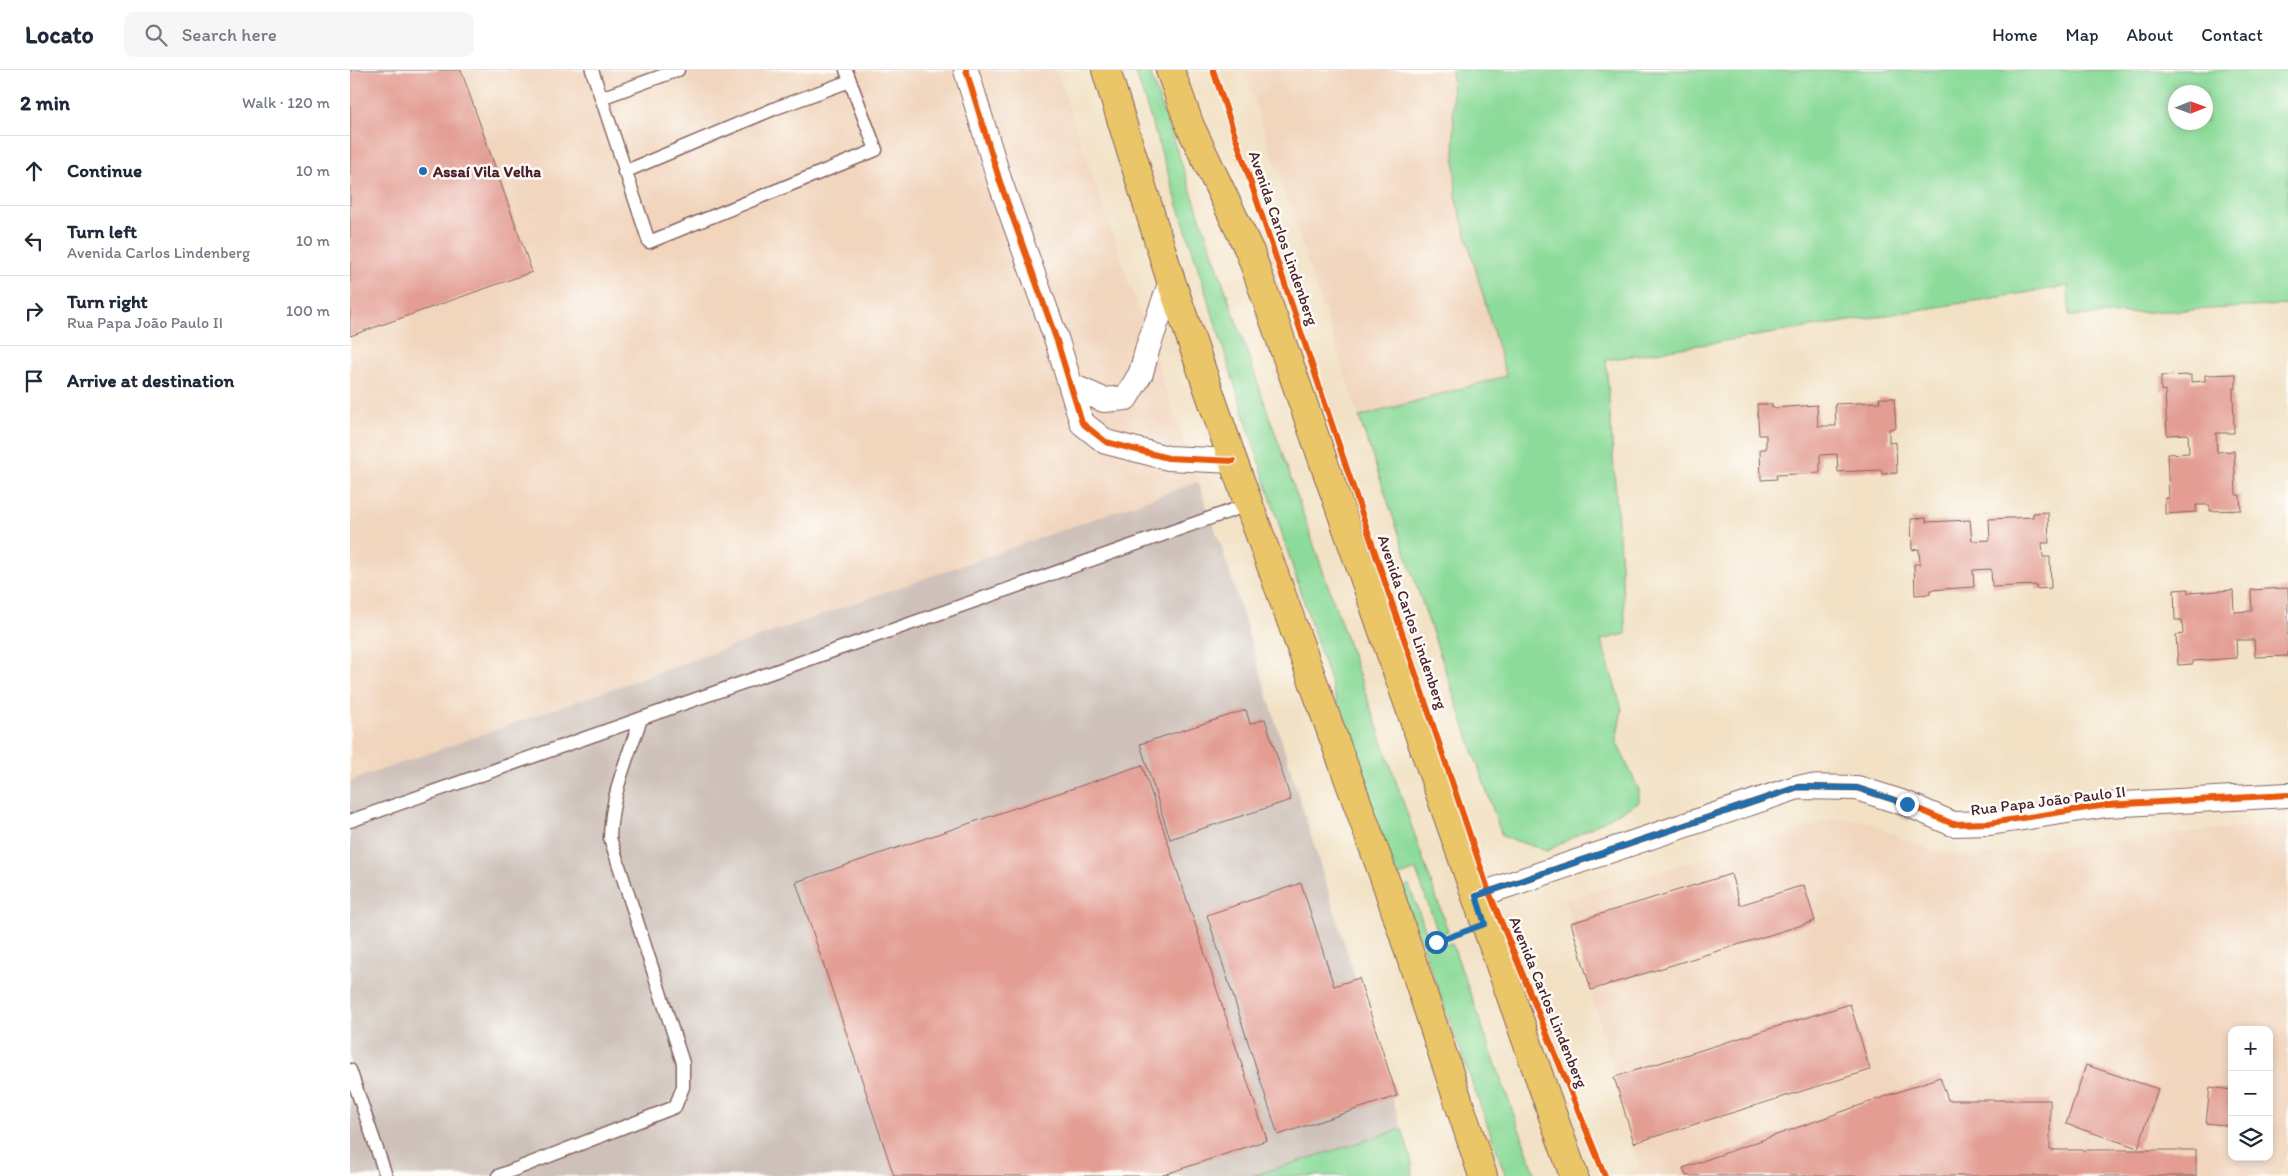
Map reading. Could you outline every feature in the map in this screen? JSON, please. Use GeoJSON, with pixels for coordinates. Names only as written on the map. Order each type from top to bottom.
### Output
{"type":"FeatureCollection","features":[{"type":"Feature","properties":{"kind":"main road"},"geometry":{"type":"LineString","coordinates":[[1106,70],[1171,281],[1233,461],[1387,885],[1483,1176]]}},
{"type":"Feature","properties":{"kind":"main road","name":"Avenida Carlos Lindenberg"},"geometry":{"type":"LineString","coordinates":[[1172,73],[1190,126],[1250,252],[1574,1176]]}},
{"type":"Feature","properties":{"kind":"street"},"geometry":{"type":"LineString","coordinates":[[966,70],[1000,182],[1072,386],[1082,423],[1106,442],[1168,458],[1233,461]]}},
{"type":"Feature","properties":{"kind":"street"},"geometry":{"type":"LineString","coordinates":[[1072,386],[1104,400],[1126,398],[1141,373],[1171,281]]}},
{"type":"Feature","properties":{"kind":"street","name":"Rua Papa João Paulo II"},"geometry":{"type":"LineString","coordinates":[[1476,896],[1798,787],[1857,788],[1907,804],[1953,824],[1990,823],[2106,805],[2288,795]]}},
{"type":"Feature","properties":{"kind":"lane"},"geometry":{"type":"LineString","coordinates":[[592,70],[624,172],[648,242],[876,150],[848,76],[624,172]]}},
{"type":"Feature","properties":{"kind":"lane"},"geometry":{"type":"LineString","coordinates":[[601,98],[678,70]]}},
{"type":"Feature","properties":{"kind":"lane"},"geometry":{"type":"LineString","coordinates":[[350,822],[1250,504]]}},
{"type":"Feature","properties":{"kind":"lane"},"geometry":{"type":"LineString","coordinates":[[498,1176],[675,1106],[683,1087],[683,1063],[610,838],[611,814],[617,786],[641,719]]}},
{"type":"Feature","properties":{"kind":"lane"},"geometry":{"type":"LineString","coordinates":[[350,1070],[386,1176]]}},
{"type":"Feature","properties":{"kind":"path"},"geometry":{"type":"LineString","coordinates":[[1433,932],[1436,942],[1485,924]]}},
{"type":"Feature","properties":{"kind":"shaded area"},"geometry":{"type":"Polygon","coordinates":[[[350,70],[1056,70],[1198,482],[350,781],[350,70]]]}},
{"type":"Feature","properties":{"kind":"shaded area"},"geometry":{"type":"Polygon","coordinates":[[[1244,70],[1452,70],[1456,200],[1506,376],[1359,417],[1244,70]]]}},
{"type":"Feature","properties":{"kind":"shaded area"},"geometry":{"type":"Polygon","coordinates":[[[1198,482],[1221,545],[1402,1129],[1252,1176],[350,1176],[350,781],[1198,482]]]}},
{"type":"Feature","properties":{"kind":"shaded area"},"geometry":{"type":"Polygon","coordinates":[[[1845,818],[1870,823],[1935,852],[1968,857],[2288,822],[2288,1151],[2278,1176],[1626,1176],[1625,1172],[1640,1167],[1565,900],[1832,819],[1845,818]]]}},
{"type":"Feature","properties":{"kind":"green space"},"geometry":{"type":"Polygon","coordinates":[[[1135,70],[1149,70],[1448,931],[1439,935],[1416,870],[1397,877],[1295,575],[1135,70]]]}},
{"type":"Feature","properties":{"kind":"green space"},"geometry":{"type":"Polygon","coordinates":[[[1452,70],[2288,70],[2288,305],[2069,316],[2068,286],[1606,360],[1626,634],[1601,640],[1622,709],[1616,741],[1639,790],[1639,802],[1547,851],[1502,836],[1359,417],[1506,376],[1456,200],[1452,70]]]}},
{"type":"Feature","properties":{"kind":"green space"},"geometry":{"type":"Polygon","coordinates":[[[1409,885],[1432,948],[1452,943],[1536,1176],[1506,1176],[1401,887],[1409,885]]]}},
{"type":"Feature","properties":{"kind":"green space"},"geometry":{"type":"Polygon","coordinates":[[[1402,1129],[1412,1163],[1412,1176],[1252,1176],[1402,1129]]]}},
{"type":"Feature","properties":{"kind":"building","name":"Assaí Vila Velha"},"geometry":{"type":"Polygon","coordinates":[[[350,70],[461,70],[532,272],[350,336],[350,70]]]}},
{"type":"Feature","properties":{"kind":"building"},"geometry":{"type":"Polygon","coordinates":[[[2236,374],[2236,388],[2233,388],[2234,433],[2216,433],[2217,452],[2234,451],[2236,495],[2240,495],[2241,510],[2210,511],[2210,505],[2196,505],[2196,512],[2165,514],[2165,498],[2169,498],[2167,454],[2189,453],[2188,434],[2167,435],[2165,390],[2161,391],[2161,376],[2191,375],[2191,382],[2205,381],[2205,375],[2236,374]]]}},
{"type":"Feature","properties":{"kind":"building"},"geometry":{"type":"Polygon","coordinates":[[[1879,398],[1894,398],[1896,428],[1889,429],[1889,443],[1896,442],[1897,473],[1882,474],[1882,470],[1838,472],[1837,454],[1820,455],[1820,473],[1776,475],[1777,479],[1761,480],[1760,449],[1766,449],[1766,435],[1759,435],[1757,404],[1772,404],[1772,408],[1817,405],[1818,426],[1836,426],[1835,404],[1880,402],[1879,398]]]}},
{"type":"Feature","properties":{"kind":"building"},"geometry":{"type":"Polygon","coordinates":[[[2048,512],[2049,543],[2042,543],[2043,557],[2050,557],[2051,588],[2036,589],[2036,585],[1992,587],[1991,569],[1973,570],[1974,587],[1930,590],[1930,594],[1915,595],[1914,564],[1920,564],[1919,549],[1912,550],[1911,519],[1926,518],[1926,522],[1970,520],[1972,541],[1990,540],[1989,519],[2033,517],[2033,513],[2048,512]]]}},
{"type":"Feature","properties":{"kind":"building"},"geometry":{"type":"Polygon","coordinates":[[[2288,588],[2288,656],[2255,657],[2254,640],[2236,640],[2237,658],[2193,661],[2193,664],[2178,665],[2176,635],[2183,634],[2182,620],[2175,620],[2174,590],[2188,589],[2188,593],[2233,590],[2234,612],[2252,611],[2251,590],[2288,588]]]}},
{"type":"Feature","properties":{"kind":"building"},"geometry":{"type":"Polygon","coordinates":[[[1246,710],[1250,724],[1265,719],[1291,800],[1170,839],[1140,744],[1246,710]]]}},
{"type":"Feature","properties":{"kind":"building"},"geometry":{"type":"Polygon","coordinates":[[[1142,765],[1267,1140],[1160,1176],[894,1176],[796,882],[1142,765]]]}},
{"type":"Feature","properties":{"kind":"building"},"geometry":{"type":"Polygon","coordinates":[[[1731,874],[1740,905],[1804,885],[1815,921],[1591,990],[1571,923],[1731,874]]]}},
{"type":"Feature","properties":{"kind":"building"},"geometry":{"type":"Polygon","coordinates":[[[1301,883],[1334,986],[1359,978],[1397,1096],[1278,1135],[1207,915],[1301,883]]]}},
{"type":"Feature","properties":{"kind":"building"},"geometry":{"type":"Polygon","coordinates":[[[1850,1004],[1870,1070],[1634,1143],[1614,1077],[1850,1004]]]}},
{"type":"Feature","properties":{"kind":"building"},"geometry":{"type":"Polygon","coordinates":[[[2086,1065],[2158,1089],[2138,1148],[2066,1124],[2086,1065]]]}},
{"type":"Feature","properties":{"kind":"building"},"geometry":{"type":"Polygon","coordinates":[[[1940,1077],[1948,1100],[2050,1100],[2050,1150],[2196,1150],[2196,1176],[1686,1176],[1683,1168],[1940,1077]]]}},
{"type":"Feature","properties":{"kind":"building"},"geometry":{"type":"Polygon","coordinates":[[[2210,1087],[2228,1089],[2228,1126],[2206,1123],[2210,1087]]]}},
{"type":"Feature","properties":{"kind":"cycle path"},"geometry":{"type":"LineString","coordinates":[[966,70],[1000,182],[1057,341],[1082,423],[1106,442],[1168,458],[1233,461]]}},
{"type":"Feature","properties":{"kind":"cycle path"},"geometry":{"type":"LineString","coordinates":[[1213,70],[1489,892],[1605,1176]]}},
{"type":"Feature","properties":{"kind":"cycle path"},"geometry":{"type":"LineString","coordinates":[[1476,896],[1798,787],[1857,788],[1907,804],[1953,824],[1990,823],[2106,805],[2288,795]]}},
{"type":"Feature","properties":{"kind":"place","name":"Assaí Vila Velha"},"geometry":{"type":"Point","coordinates":[423,171]}},
{"type":"Feature","properties":{"kind":"route"},"geometry":{"type":"LineString","coordinates":[[1436,942],[1485,924],[1476,896],[1798,787],[1857,788],[1907,804]]}}]}
